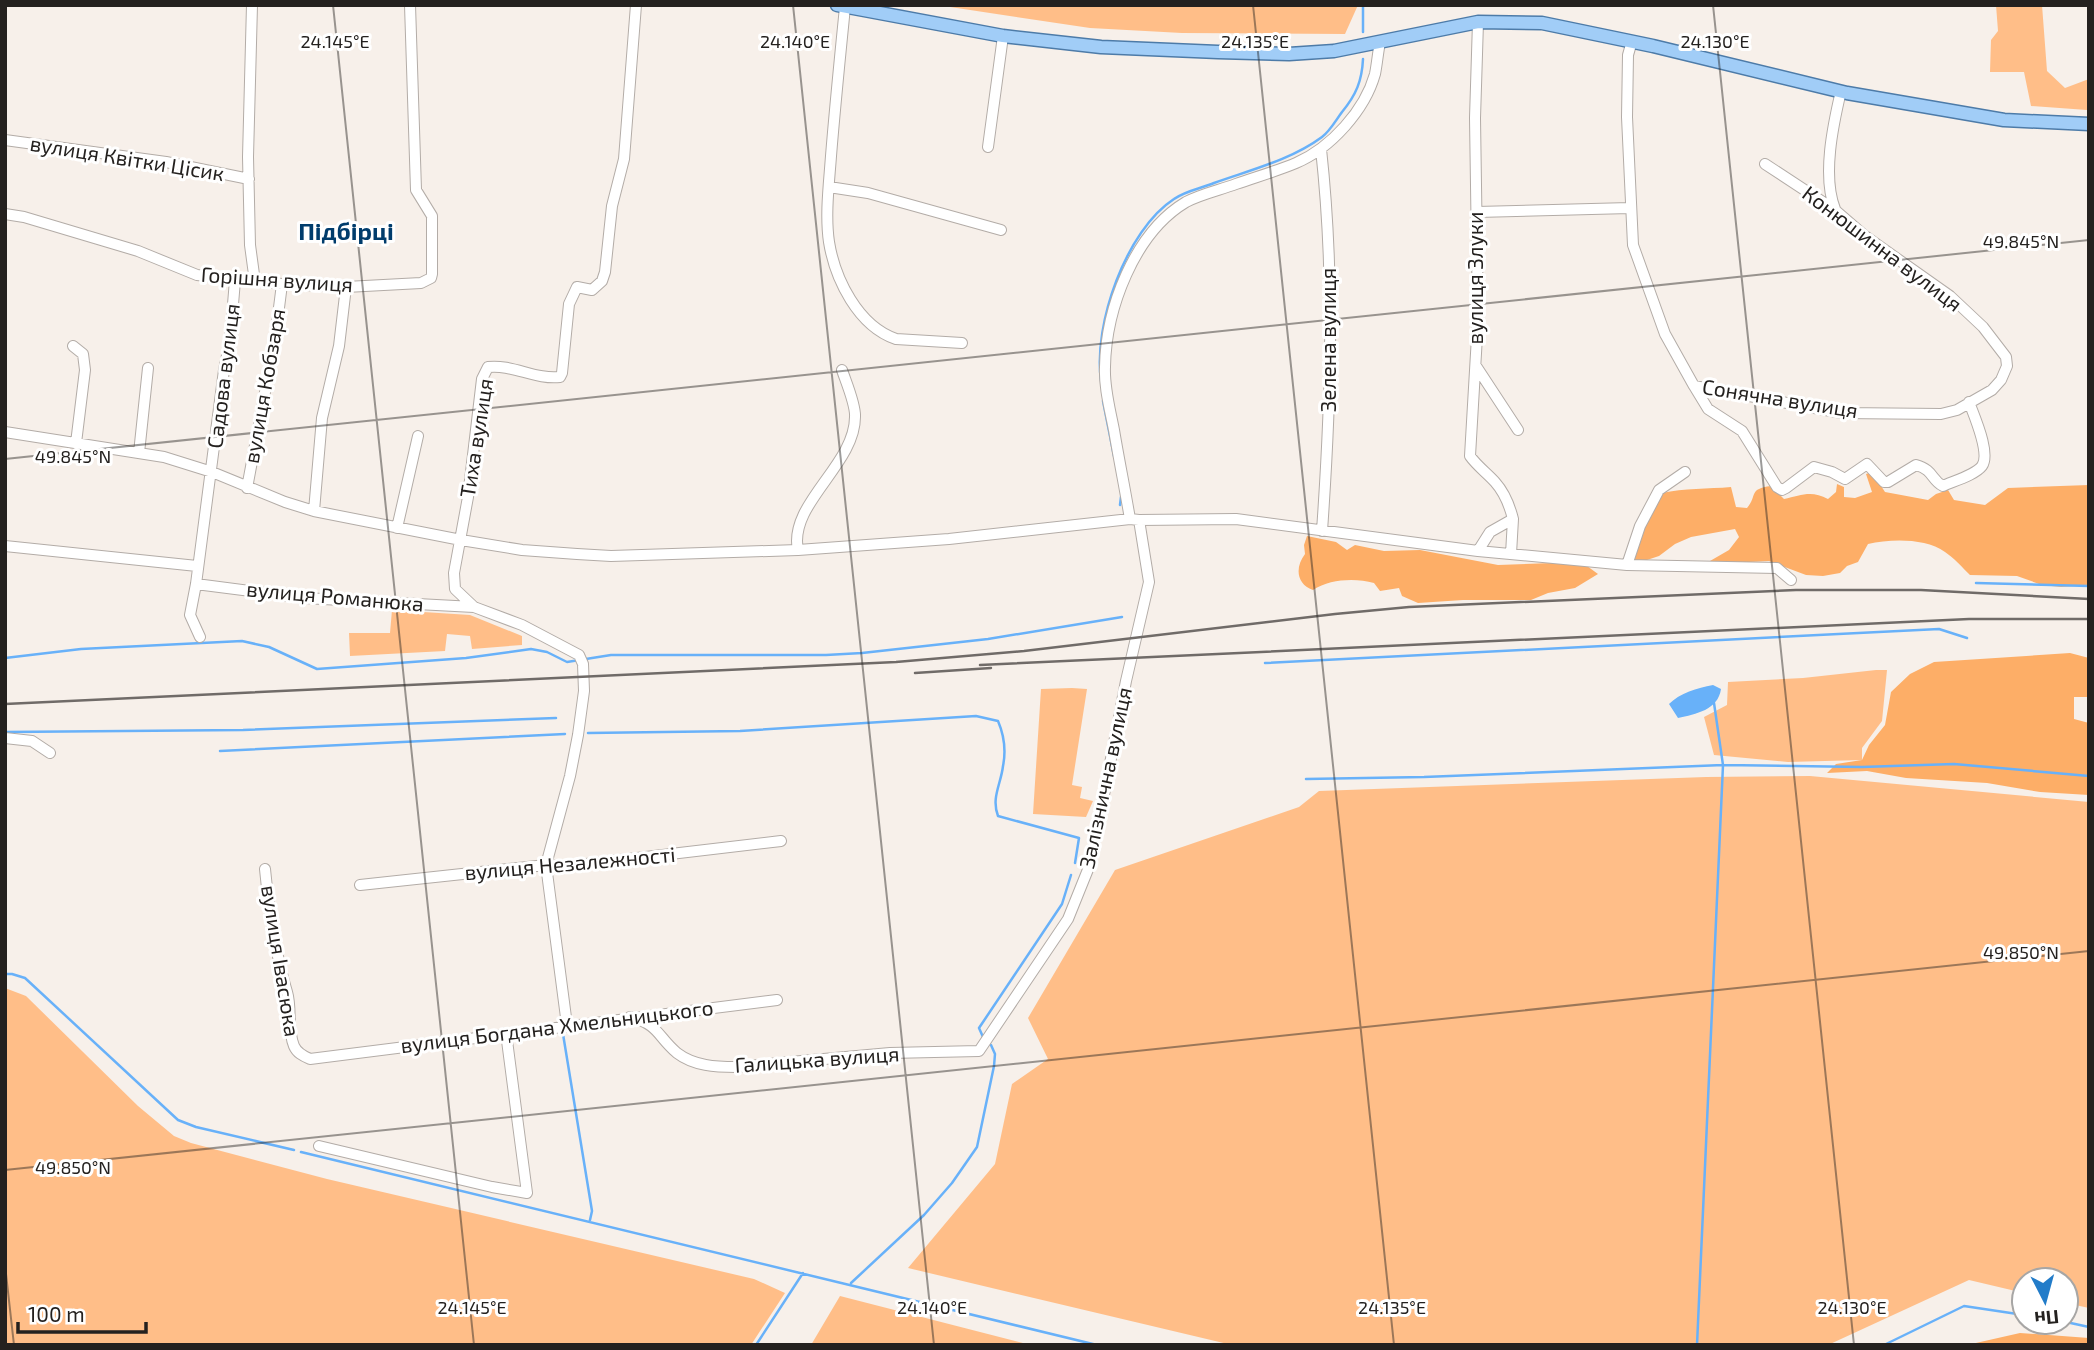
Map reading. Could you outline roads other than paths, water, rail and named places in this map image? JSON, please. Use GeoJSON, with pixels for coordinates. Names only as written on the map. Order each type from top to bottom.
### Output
{"type":"FeatureCollection","features":[{"type":"Feature","properties":{"kind":"main road"},"geometry":{"type":"LineString","coordinates":[[841,6],[1003,36],[1101,47],[1289,54],[1334,51],[1478,22],[1542,23],[1633,41],[1841,91],[2004,120],[2089,124]]}},
{"type":"Feature","properties":{"kind":"street"},"geometry":{"type":"LineString","coordinates":[[252,5],[249,178],[250,245],[255,282]]}},
{"type":"Feature","properties":{"kind":"street","name":"Горішня вулиця"},"geometry":{"type":"LineString","coordinates":[[5,214],[24,217],[138,251],[197,275],[255,282],[346,287],[421,284],[431,278],[432,216],[416,190],[410,5]]}},
{"type":"Feature","properties":{"kind":"street","name":"Тиха вулиця"},"geometry":{"type":"LineString","coordinates":[[461,540],[482,379],[488,367],[560,377],[569,304],[577,287],[592,290],[602,281],[605,272],[612,205],[624,159],[636,5]]}},
{"type":"Feature","properties":{"kind":"street"},"geometry":{"type":"LineString","coordinates":[[841,6],[829,187],[829,242],[841,280],[856,308],[878,330],[896,339],[962,343]]}},
{"type":"Feature","properties":{"kind":"street","name":"вулиця Злуки"},"geometry":{"type":"LineString","coordinates":[[1478,22],[1475,118],[1478,319],[1470,456],[1497,484],[1511,510],[1511,554]]}},
{"type":"Feature","properties":{"kind":"street"},"geometry":{"type":"LineString","coordinates":[[988,147],[1003,36]]}},
{"type":"Feature","properties":{"kind":"street","name":"Сонячна вулиця"},"geometry":{"type":"LineString","coordinates":[[1633,41],[1628,55],[1627,117],[1633,245],[1665,334],[1694,386],[1842,413],[1941,414],[1957,410],[1969,402]]}},
{"type":"Feature","properties":{"kind":"street","name":"Залізнична вулиця"},"geometry":{"type":"LineString","coordinates":[[979,1051],[1068,919],[1091,862],[1149,582],[1106,391],[1104,370],[1109,324],[1117,296],[1135,258],[1166,216],[1188,201],[1298,162],[1321,149],[1364,100],[1375,74],[1380,42]]}},
{"type":"Feature","properties":{"kind":"street"},"geometry":{"type":"LineString","coordinates":[[1835,210],[1831,200],[1831,148],[1841,91]]}},
{"type":"Feature","properties":{"kind":"street","name":"вулиця Квітки Цісик"},"geometry":{"type":"LineString","coordinates":[[5,140],[166,162],[249,178]]}},
{"type":"Feature","properties":{"kind":"street","name":"Зелена вулиця"},"geometry":{"type":"LineString","coordinates":[[1321,149],[1328,214],[1332,321],[1328,455],[1322,531]]}},
{"type":"Feature","properties":{"kind":"street","name":"Конюшинна вулиця"},"geometry":{"type":"LineString","coordinates":[[1765,164],[1835,210],[1865,236],[1950,296],[1983,327],[2006,357],[2007,366],[2001,380],[1992,390],[1969,402]]}},
{"type":"Feature","properties":{"kind":"street"},"geometry":{"type":"LineString","coordinates":[[829,187],[868,193],[1001,230]]}},
{"type":"Feature","properties":{"kind":"street"},"geometry":{"type":"LineString","coordinates":[[1477,212],[1630,208]]}},
{"type":"Feature","properties":{"kind":"street","name":"Садова вулиця"},"geometry":{"type":"LineString","coordinates":[[212,472],[230,341],[234,280]]}},
{"type":"Feature","properties":{"kind":"street","name":"вулиця Кобзаря"},"geometry":{"type":"LineString","coordinates":[[247,488],[275,339],[282,284]]}},
{"type":"Feature","properties":{"kind":"street"},"geometry":{"type":"LineString","coordinates":[[314,511],[322,418],[340,346],[346,287]]}},
{"type":"Feature","properties":{"kind":"street"},"geometry":{"type":"LineString","coordinates":[[73,346],[83,354],[86,366],[76,443]]}},
{"type":"Feature","properties":{"kind":"street"},"geometry":{"type":"LineString","coordinates":[[1476,365],[1518,430]]}},
{"type":"Feature","properties":{"kind":"street"},"geometry":{"type":"LineString","coordinates":[[139,453],[148,368]]}},
{"type":"Feature","properties":{"kind":"street"},"geometry":{"type":"LineString","coordinates":[[798,551],[796,541],[801,519],[842,456],[856,417],[842,370]]}},
{"type":"Feature","properties":{"kind":"street"},"geometry":{"type":"LineString","coordinates":[[1694,386],[1709,409],[1742,431],[1777,487],[1782,490],[1814,467],[1844,479],[1867,464],[1884,482],[1916,466],[1931,472],[1943,486],[1981,468],[1985,459],[1981,433],[1969,402]]}},
{"type":"Feature","properties":{"kind":"street"},"geometry":{"type":"LineString","coordinates":[[5,432],[164,457],[212,472],[247,488],[314,511],[522,550],[611,556],[798,551],[1135,520],[1236,519],[1478,551],[1628,565],[1777,568],[1791,580]]}},
{"type":"Feature","properties":{"kind":"street"},"geometry":{"type":"LineString","coordinates":[[397,528],[418,436]]}},
{"type":"Feature","properties":{"kind":"street"},"geometry":{"type":"LineString","coordinates":[[200,637],[190,615],[212,472]]}},
{"type":"Feature","properties":{"kind":"street"},"geometry":{"type":"LineString","coordinates":[[1628,565],[1640,526],[1659,490],[1685,472]]}},
{"type":"Feature","properties":{"kind":"street"},"geometry":{"type":"LineString","coordinates":[[1478,551],[1490,532],[1513,519]]}},
{"type":"Feature","properties":{"kind":"street","name":"вулиця Романюка"},"geometry":{"type":"LineString","coordinates":[[461,540],[454,580],[456,589],[474,607]]}},
{"type":"Feature","properties":{"kind":"street"},"geometry":{"type":"LineString","coordinates":[[5,546],[197,566]]}},
{"type":"Feature","properties":{"kind":"street","name":"вулиця Романюка"},"geometry":{"type":"LineString","coordinates":[[196,584],[303,598],[474,607],[522,625],[581,660],[584,685],[570,776],[546,865]]}},
{"type":"Feature","properties":{"kind":"street"},"geometry":{"type":"LineString","coordinates":[[5,738],[32,741],[50,752]]}},
{"type":"Feature","properties":{"kind":"street","name":"вулиця Незалежності"},"geometry":{"type":"LineString","coordinates":[[360,885],[546,865],[569,866],[781,841]]}},
{"type":"Feature","properties":{"kind":"street"},"geometry":{"type":"LineString","coordinates":[[546,865],[567,1025]]}},
{"type":"Feature","properties":{"kind":"street","name":"вулиця Івасюка"},"geometry":{"type":"LineString","coordinates":[[265,869],[269,915],[288,993],[293,1045],[301,1055],[310,1059],[337,1056]]}},
{"type":"Feature","properties":{"kind":"street","name":"вулиця Богдана Хмельницького"},"geometry":{"type":"LineString","coordinates":[[337,1056],[777,1000]]}},
{"type":"Feature","properties":{"kind":"street","name":"Галицька вулиця"},"geometry":{"type":"LineString","coordinates":[[630,1017],[649,1022],[679,1054],[712,1067],[890,1053],[979,1051]]}},
{"type":"Feature","properties":{"kind":"street"},"geometry":{"type":"LineString","coordinates":[[319,1146],[527,1193],[506,1033]]}},
{"type":"Feature","properties":{"kind":"water"},"geometry":{"type":"Polygon","coordinates":[[[1713,685],[1721,689],[1716,702],[1699,713],[1678,718],[1669,704],[1689,692],[1713,685]]]}},
{"type":"Feature","properties":{"kind":"waterway"},"geometry":{"type":"LineString","coordinates":[[1363,5],[1363,32]]}},
{"type":"Feature","properties":{"kind":"waterway"},"geometry":{"type":"LineString","coordinates":[[1101,380],[1102,333],[1116,280],[1141,233],[1157,213],[1183,194],[1284,158],[1322,137],[1355,94],[1363,59]]}},
{"type":"Feature","properties":{"kind":"waterway"},"geometry":{"type":"LineString","coordinates":[[1103,401],[1114,456]]}},
{"type":"Feature","properties":{"kind":"waterway"},"geometry":{"type":"LineString","coordinates":[[1120,505],[1121,497]]}},
{"type":"Feature","properties":{"kind":"waterway"},"geometry":{"type":"LineString","coordinates":[[1976,583],[2089,586]]}},
{"type":"Feature","properties":{"kind":"waterway"},"geometry":{"type":"LineString","coordinates":[[5,658],[81,649],[242,641],[269,647],[317,669],[466,658],[531,649],[547,652],[567,662],[611,655],[826,655],[988,639],[1122,617]]}},
{"type":"Feature","properties":{"kind":"waterway"},"geometry":{"type":"LineString","coordinates":[[1265,663],[1939,629],[1967,638]]}},
{"type":"Feature","properties":{"kind":"waterway"},"geometry":{"type":"LineString","coordinates":[[1697,1345],[1723,765],[1714,703]]}},
{"type":"Feature","properties":{"kind":"waterway"},"geometry":{"type":"LineString","coordinates":[[588,733],[740,731],[976,716],[998,721],[1003,737],[1004,755],[996,797],[998,816],[1079,838],[1075,863]]}},
{"type":"Feature","properties":{"kind":"waterway"},"geometry":{"type":"LineString","coordinates":[[5,732],[243,730],[556,718]]}},
{"type":"Feature","properties":{"kind":"waterway"},"geometry":{"type":"LineString","coordinates":[[220,751],[565,734]]}},
{"type":"Feature","properties":{"kind":"waterway"},"geometry":{"type":"LineString","coordinates":[[1306,779],[1723,765],[1862,767],[1954,764],[2089,776]]}},
{"type":"Feature","properties":{"kind":"waterway"},"geometry":{"type":"LineString","coordinates":[[983,1037],[979,1028],[1062,904],[1071,875]]}},
{"type":"Feature","properties":{"kind":"waterway"},"geometry":{"type":"LineString","coordinates":[[5,974],[25,978],[178,1120],[196,1127],[294,1150]]}},
{"type":"Feature","properties":{"kind":"waterway"},"geometry":{"type":"LineString","coordinates":[[563,1034],[592,1211],[590,1220]]}},
{"type":"Feature","properties":{"kind":"waterway"},"geometry":{"type":"LineString","coordinates":[[851,1283],[924,1215],[952,1183],[977,1147],[994,1066],[995,1054],[991,1045]]}},
{"type":"Feature","properties":{"kind":"waterway"},"geometry":{"type":"LineString","coordinates":[[301,1152],[1097,1345]]}},
{"type":"Feature","properties":{"kind":"waterway"},"geometry":{"type":"LineString","coordinates":[[756,1345],[803,1273]]}},
{"type":"Feature","properties":{"kind":"waterway"},"geometry":{"type":"LineString","coordinates":[[1884,1345],[1964,1306],[2010,1313]]}},
{"type":"Feature","properties":{"kind":"waterway"},"geometry":{"type":"LineString","coordinates":[[2080,1325],[2089,1327]]}},
{"type":"Feature","properties":{"kind":"railway"},"geometry":{"type":"LineString","coordinates":[[5,704],[896,662],[1024,651],[1409,607],[1796,590],[1921,590],[2089,599]]}},
{"type":"Feature","properties":{"kind":"railway"},"geometry":{"type":"LineString","coordinates":[[980,665],[1969,619],[2089,619]]}},
{"type":"Feature","properties":{"kind":"railway"},"geometry":{"type":"LineString","coordinates":[[915,673],[991,668]]}},
{"type":"Feature","properties":{"kind":"district","name":"Підбірці"},"geometry":{"type":"Point","coordinates":[346,232]}}]}
